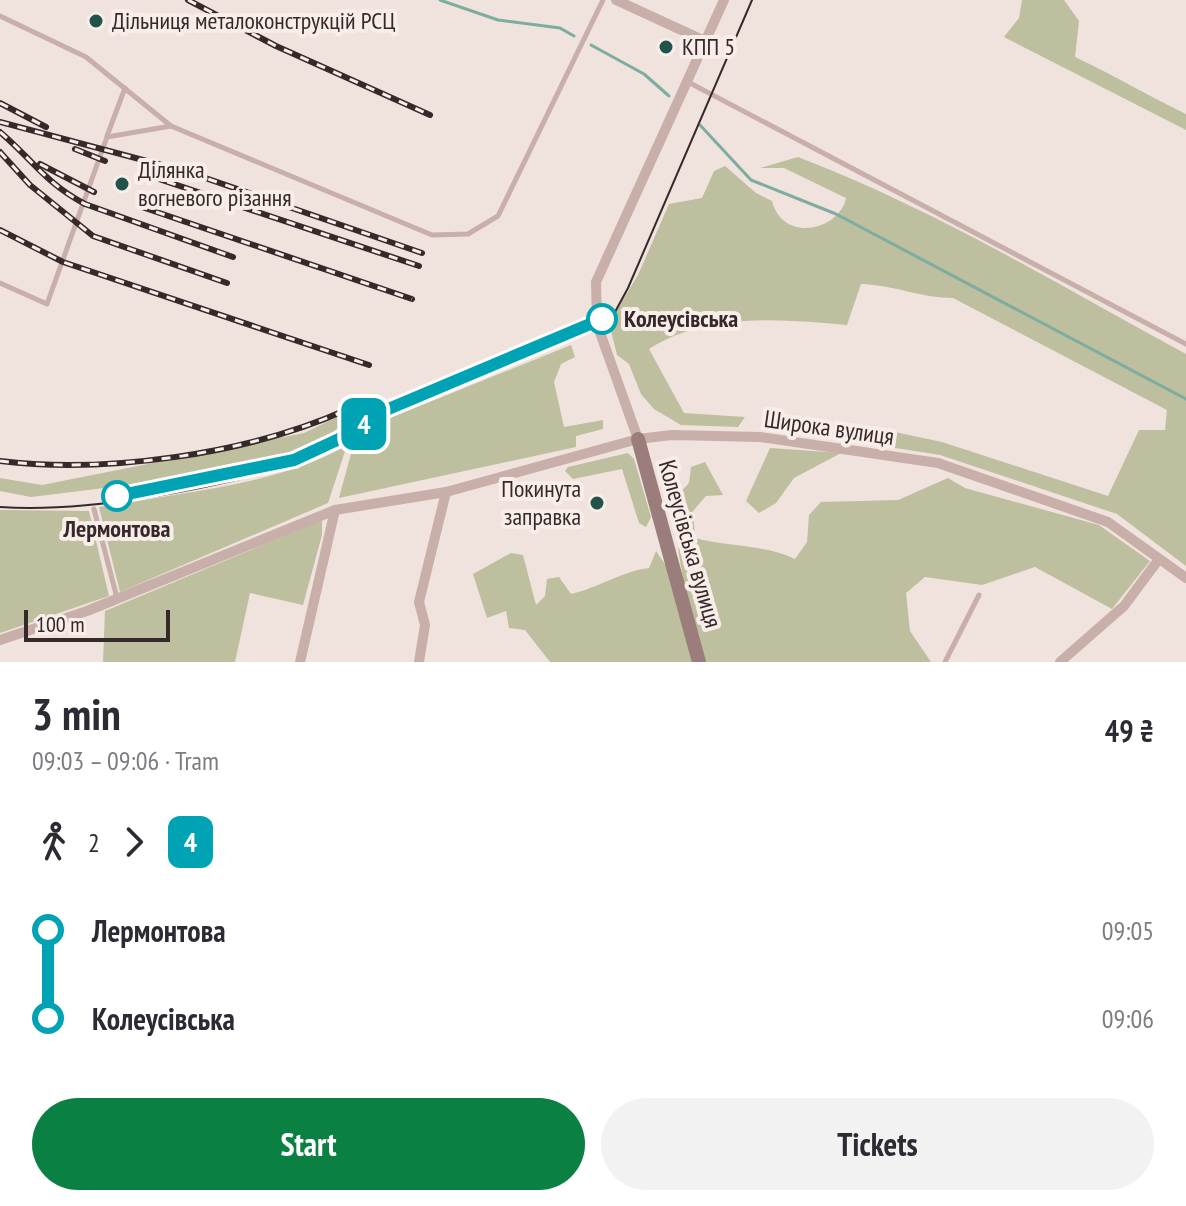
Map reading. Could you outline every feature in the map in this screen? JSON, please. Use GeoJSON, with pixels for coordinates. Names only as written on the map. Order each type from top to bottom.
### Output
{"type":"FeatureCollection","features":[{"type":"Feature","properties":{"kind":"street"},"geometry":{"type":"LineString","coordinates":[[616,0],[705,41]]}},
{"type":"Feature","properties":{"kind":"street"},"geometry":{"type":"LineString","coordinates":[[638,439],[597,324],[596,282],[724,0]]}},
{"type":"Feature","properties":{"kind":"street","name":"Широка вулиця"},"geometry":{"type":"LineString","coordinates":[[0,640],[117,599],[335,510],[446,492],[638,439],[672,435],[760,437],[938,463],[1108,522],[1186,578]]}},
{"type":"Feature","properties":{"kind":"street","name":"Колеусівська вулиця"},"geometry":{"type":"LineString","coordinates":[[638,439],[699,662]]}},
{"type":"Feature","properties":{"kind":"street"},"geometry":{"type":"LineString","coordinates":[[419,662],[425,625],[419,602],[446,492]]}},
{"type":"Feature","properties":{"kind":"street"},"geometry":{"type":"LineString","coordinates":[[300,662],[335,510]]}},
{"type":"Feature","properties":{"kind":"street"},"geometry":{"type":"LineString","coordinates":[[1060,662],[1124,606],[1159,559]]}},
{"type":"Feature","properties":{"kind":"lane"},"geometry":{"type":"LineString","coordinates":[[0,16],[86,57],[171,126],[432,235],[468,234],[498,216],[603,0]]}},
{"type":"Feature","properties":{"kind":"lane"},"geometry":{"type":"LineString","coordinates":[[687,82],[1186,344]]}},
{"type":"Feature","properties":{"kind":"lane"},"geometry":{"type":"LineString","coordinates":[[0,283],[47,304],[125,88]]}},
{"type":"Feature","properties":{"kind":"lane"},"geometry":{"type":"LineString","coordinates":[[107,137],[171,126]]}},
{"type":"Feature","properties":{"kind":"lane"},"geometry":{"type":"LineString","coordinates":[[94,509],[117,599]]}},
{"type":"Feature","properties":{"kind":"lane"},"geometry":{"type":"LineString","coordinates":[[945,662],[979,595]]}},
{"type":"Feature","properties":{"kind":"green space"},"geometry":{"type":"Polygon","coordinates":[[[1022,0],[1064,0],[1079,21],[1075,57],[1186,114],[1186,130],[1004,37],[1019,18],[1022,0]]]}},
{"type":"Feature","properties":{"kind":"green space"},"geometry":{"type":"Polygon","coordinates":[[[798,157],[947,224],[1186,354],[1186,566],[1117,514],[940,455],[781,430],[770,419],[871,427],[942,442],[1108,496],[1139,430],[1165,430],[1167,410],[953,298],[861,284],[847,325],[745,321],[695,329],[671,337],[649,349],[684,413],[745,417],[738,427],[681,425],[654,409],[641,394],[629,364],[617,355],[609,323],[638,275],[669,204],[702,198],[714,171],[725,166],[756,193],[772,201],[778,215],[787,223],[811,228],[823,224],[842,209],[846,198],[784,168],[760,168],[798,157]]]}},
{"type":"Feature","properties":{"kind":"green space"},"geometry":{"type":"Polygon","coordinates":[[[571,345],[575,357],[561,364],[554,382],[564,427],[603,420],[603,429],[576,436],[576,447],[339,498],[355,439],[390,418],[571,345]]]}},
{"type":"Feature","properties":{"kind":"green space"},"geometry":{"type":"Polygon","coordinates":[[[356,408],[352,426],[329,441],[285,455],[169,480],[31,497],[0,491],[0,478],[42,485],[304,433],[356,408]]]}},
{"type":"Feature","properties":{"kind":"green space"},"geometry":{"type":"Polygon","coordinates":[[[347,445],[328,503],[120,592],[99,507],[260,479],[321,459],[347,445]]]}},
{"type":"Feature","properties":{"kind":"green space"},"geometry":{"type":"Polygon","coordinates":[[[770,448],[841,453],[794,478],[776,503],[759,513],[746,501],[770,448]]]}},
{"type":"Feature","properties":{"kind":"green space"},"geometry":{"type":"Polygon","coordinates":[[[628,453],[634,459],[651,517],[646,527],[639,523],[622,469],[573,479],[565,471],[568,467],[628,453]]]}},
{"type":"Feature","properties":{"kind":"green space"},"geometry":{"type":"Polygon","coordinates":[[[705,462],[723,495],[706,496],[693,511],[695,538],[708,541],[771,551],[795,559],[807,542],[809,515],[821,502],[898,500],[948,478],[965,488],[1099,525],[1150,561],[1112,609],[1035,567],[982,585],[925,577],[906,593],[910,631],[931,662],[704,662],[680,561],[676,497],[689,483],[691,467],[705,462]]]}},
{"type":"Feature","properties":{"kind":"green space"},"geometry":{"type":"Polygon","coordinates":[[[0,510],[89,511],[109,596],[0,633],[0,510]]]}},
{"type":"Feature","properties":{"kind":"green space"},"geometry":{"type":"Polygon","coordinates":[[[322,520],[322,535],[303,605],[250,593],[235,662],[103,662],[105,611],[322,520]]]}},
{"type":"Feature","properties":{"kind":"green space"},"geometry":{"type":"Polygon","coordinates":[[[656,551],[667,567],[692,662],[550,662],[525,630],[509,628],[506,611],[487,618],[473,574],[511,553],[523,555],[536,605],[545,596],[547,579],[559,577],[571,594],[629,572],[649,568],[656,551]]]}},
{"type":"Feature","properties":{"kind":"waterway"},"geometry":{"type":"LineString","coordinates":[[440,0],[498,20],[560,28],[574,36]]}},
{"type":"Feature","properties":{"kind":"waterway"},"geometry":{"type":"LineString","coordinates":[[591,45],[644,74],[669,96]]}},
{"type":"Feature","properties":{"kind":"waterway"},"geometry":{"type":"LineString","coordinates":[[700,125],[751,180],[836,214],[1186,399]]}},
{"type":"Feature","properties":{"kind":"tram line"},"geometry":{"type":"LineString","coordinates":[[0,507],[110,503],[225,483],[295,465],[320,455],[388,414],[598,329],[615,312],[628,288],[752,0]]}},
{"type":"Feature","properties":{"kind":"tram line","name":"4"},"geometry":{"type":"LineString","coordinates":[[117,496],[260,470],[294,460],[318,451],[386,410],[597,324],[602,319]]}},
{"type":"Feature","properties":{"kind":"railway"},"geometry":{"type":"LineString","coordinates":[[188,0],[276,46],[430,115]]}},
{"type":"Feature","properties":{"kind":"railway"},"geometry":{"type":"LineString","coordinates":[[0,103],[46,127]]}},
{"type":"Feature","properties":{"kind":"railway"},"geometry":{"type":"LineString","coordinates":[[0,122],[188,172],[422,253]]}},
{"type":"Feature","properties":{"kind":"railway"},"geometry":{"type":"LineString","coordinates":[[0,132],[49,179],[85,204],[233,257]]}},
{"type":"Feature","properties":{"kind":"railway"},"geometry":{"type":"LineString","coordinates":[[75,149],[105,161]]}},
{"type":"Feature","properties":{"kind":"railway"},"geometry":{"type":"LineString","coordinates":[[0,152],[30,185],[93,236],[227,283]]}},
{"type":"Feature","properties":{"kind":"railway"},"geometry":{"type":"LineString","coordinates":[[40,164],[94,192]]}},
{"type":"Feature","properties":{"kind":"railway"},"geometry":{"type":"LineString","coordinates":[[150,176],[419,266]]}},
{"type":"Feature","properties":{"kind":"railway"},"geometry":{"type":"LineString","coordinates":[[139,206],[412,299]]}},
{"type":"Feature","properties":{"kind":"railway"},"geometry":{"type":"LineString","coordinates":[[0,230],[63,262],[369,365]]}},
{"type":"Feature","properties":{"kind":"railway"},"geometry":{"type":"LineString","coordinates":[[0,461],[85,465],[176,457],[266,438],[346,410]]}},
{"type":"Feature","properties":{"kind":"place","name":"Дільниця металоконструкцій РСЦ"},"geometry":{"type":"Point","coordinates":[96,21]}},
{"type":"Feature","properties":{"kind":"place","name":"КПП 5"},"geometry":{"type":"Point","coordinates":[666,47]}},
{"type":"Feature","properties":{"kind":"place","name":"Ділянка вогневого різання"},"geometry":{"type":"Point","coordinates":[122,184]}},
{"type":"Feature","properties":{"kind":"place","name":"Колеусівська"},"geometry":{"type":"Point","coordinates":[602,319]}},
{"type":"Feature","properties":{"kind":"place","name":"Лермонтова"},"geometry":{"type":"Point","coordinates":[117,496]}},
{"type":"Feature","properties":{"kind":"place","name":"Покинута заправка"},"geometry":{"type":"Point","coordinates":[597,503]}}]}
